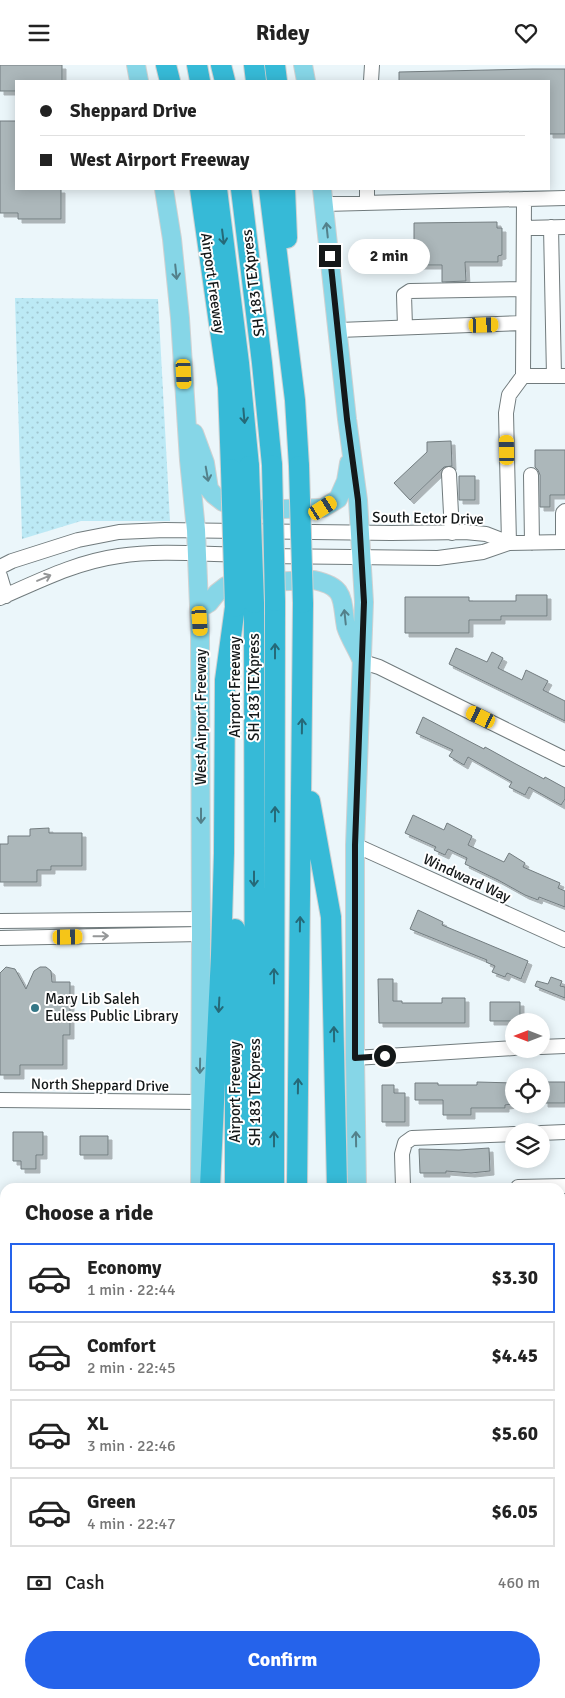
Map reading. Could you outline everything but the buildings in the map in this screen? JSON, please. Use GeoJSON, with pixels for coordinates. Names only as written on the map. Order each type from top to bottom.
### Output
{"type":"FeatureCollection","features":[{"type":"Feature","properties":{"kind":"highway"},"geometry":{"type":"LineString","coordinates":[[166,65],[170,80]]}},
{"type":"Feature","properties":{"kind":"highway"},"geometry":{"type":"LineString","coordinates":[[180,65],[183,80]]}},
{"type":"Feature","properties":{"kind":"highway"},"geometry":{"type":"LineString","coordinates":[[197,65],[200,80]]}},
{"type":"Feature","properties":{"kind":"highway"},"geometry":{"type":"LineString","coordinates":[[222,65],[225,80]]}},
{"type":"Feature","properties":{"kind":"highway"},"geometry":{"type":"LineString","coordinates":[[254,65],[256,80]]}},
{"type":"Feature","properties":{"kind":"highway"},"geometry":{"type":"LineString","coordinates":[[275,65],[277,80]]}},
{"type":"Feature","properties":{"kind":"highway"},"geometry":{"type":"LineString","coordinates":[[187,190],[198,262],[212,274]]}},
{"type":"Feature","properties":{"kind":"highway","name":"Airport Freeway"},"geometry":{"type":"LineString","coordinates":[[200,190],[240,467],[244,605],[235,1183]]}},
{"type":"Feature","properties":{"kind":"highway","name":"SH 183 TEXpress"},"geometry":{"type":"LineString","coordinates":[[217,190],[239,363],[240,467]]}},
{"type":"Feature","properties":{"kind":"highway","name":"SH 183 TEXpress"},"geometry":{"type":"LineString","coordinates":[[241,190],[272,465],[275,601],[274,1183]]}},
{"type":"Feature","properties":{"kind":"highway"},"geometry":{"type":"LineString","coordinates":[[269,190],[295,400]]}},
{"type":"Feature","properties":{"kind":"highway"},"geometry":{"type":"LineString","coordinates":[[285,190],[304,603],[297,1183]]}},
{"type":"Feature","properties":{"kind":"highway"},"geometry":{"type":"LineString","coordinates":[[210,1183],[221,955],[224,853],[225,680],[244,605]]}},
{"type":"Feature","properties":{"kind":"highway","name":"SH 183 TEXpress"},"geometry":{"type":"LineString","coordinates":[[244,605],[255,1183]]}},
{"type":"Feature","properties":{"kind":"highway"},"geometry":{"type":"LineString","coordinates":[[302,754],[331,917],[337,1183]]}},
{"type":"Feature","properties":{"kind":"main road"},"geometry":{"type":"LineString","coordinates":[[136,65],[139,80]]}},
{"type":"Feature","properties":{"kind":"main road"},"geometry":{"type":"LineString","coordinates":[[303,65],[306,80]]}},
{"type":"Feature","properties":{"kind":"main road","name":"West Airport Freeway"},"geometry":{"type":"LineString","coordinates":[[164,190],[172,239],[180,318],[196,530],[200,632],[200,1183]]}},
{"type":"Feature","properties":{"kind":"main road"},"geometry":{"type":"LineString","coordinates":[[323,197],[358,500],[364,602],[355,845],[357,1183]]}},
{"type":"Feature","properties":{"kind":"main road"},"geometry":{"type":"LineString","coordinates":[[186,411],[205,463],[209,489],[224,502],[244,510],[323,508],[338,499],[346,481],[351,452]]}},
{"type":"Feature","properties":{"kind":"main road"},"geometry":{"type":"LineString","coordinates":[[199,609],[209,603],[216,593],[226,586],[245,583],[314,580],[323,582],[337,589],[344,605],[346,628],[363,662]]}},
{"type":"Feature","properties":{"kind":"street"},"geometry":{"type":"LineString","coordinates":[[371,80],[372,65]]}},
{"type":"Feature","properties":{"kind":"street"},"geometry":{"type":"LineString","coordinates":[[367,190],[367,203]]}},
{"type":"Feature","properties":{"kind":"street"},"geometry":{"type":"LineString","coordinates":[[323,197],[367,203],[467,195],[565,198]]}},
{"type":"Feature","properties":{"kind":"street"},"geometry":{"type":"LineString","coordinates":[[509,543],[506,413],[509,395],[523,376],[524,228],[527,196]]}},
{"type":"Feature","properties":{"kind":"street"},"geometry":{"type":"LineString","coordinates":[[523,376],[560,376],[551,227]]}},
{"type":"Feature","properties":{"kind":"street"},"geometry":{"type":"LineString","coordinates":[[524,228],[565,227]]}},
{"type":"Feature","properties":{"kind":"street"},"geometry":{"type":"LineString","coordinates":[[405,327],[404,295],[410,291],[523,289]]}},
{"type":"Feature","properties":{"kind":"street"},"geometry":{"type":"LineString","coordinates":[[338,330],[523,323]]}},
{"type":"Feature","properties":{"kind":"street"},"geometry":{"type":"LineString","coordinates":[[450,474],[452,533]]}},
{"type":"Feature","properties":{"kind":"street"},"geometry":{"type":"LineString","coordinates":[[531,475],[532,543]]}},
{"type":"Feature","properties":{"kind":"street"},"geometry":{"type":"LineString","coordinates":[[564,542],[563,513],[565,511]]}},
{"type":"Feature","properties":{"kind":"street","name":"South Ector Drive"},"geometry":{"type":"LineString","coordinates":[[0,567],[62,544],[95,536],[128,532],[196,530],[486,533],[509,543]]}},
{"type":"Feature","properties":{"kind":"street","name":"South Ector Drive"},"geometry":{"type":"LineString","coordinates":[[3,597],[46,577],[85,563],[111,557],[197,554],[438,558],[483,552],[509,543],[564,542]]}},
{"type":"Feature","properties":{"kind":"street"},"geometry":{"type":"LineString","coordinates":[[0,577],[3,597]]}},
{"type":"Feature","properties":{"kind":"street"},"geometry":{"type":"LineString","coordinates":[[363,662],[379,667],[565,759]]}},
{"type":"Feature","properties":{"kind":"street","name":"Windward Way"},"geometry":{"type":"LineString","coordinates":[[355,845],[565,941]]}},
{"type":"Feature","properties":{"kind":"street"},"geometry":{"type":"LineString","coordinates":[[0,921],[68,920],[201,927]]}},
{"type":"Feature","properties":{"kind":"street"},"geometry":{"type":"LineString","coordinates":[[68,920],[68,937]]}},
{"type":"Feature","properties":{"kind":"street"},"geometry":{"type":"LineString","coordinates":[[0,938],[68,937],[201,927]]}},
{"type":"Feature","properties":{"kind":"street"},"geometry":{"type":"LineString","coordinates":[[550,1046],[565,1045]]}},
{"type":"Feature","properties":{"kind":"street"},"geometry":{"type":"LineString","coordinates":[[355,1058],[505,1049]]}},
{"type":"Feature","properties":{"kind":"street","name":"North Sheppard Drive"},"geometry":{"type":"LineString","coordinates":[[0,1099],[200,1102]]}},
{"type":"Feature","properties":{"kind":"street"},"geometry":{"type":"LineString","coordinates":[[550,1133],[565,1132]]}},
{"type":"Feature","properties":{"kind":"street"},"geometry":{"type":"LineString","coordinates":[[403,1183],[402,1154],[405,1143],[412,1138],[505,1134]]}},
{"type":"Feature","properties":{"kind":"shaded area"},"geometry":{"type":"Polygon","coordinates":[[[15,298],[158,299],[170,521],[81,521],[22,539],[15,298]]]}},
{"type":"Feature","properties":{"kind":"place","name":"Mary Lib Saleh Euless Public Library"},"geometry":{"type":"Point","coordinates":[35,1008]}},
{"type":"Feature","properties":{"kind":"route"},"geometry":{"type":"LineString","coordinates":[[330,256],[347,419],[358,500],[364,602],[362,705],[355,845],[355,1058],[385,1056]]}}]}
